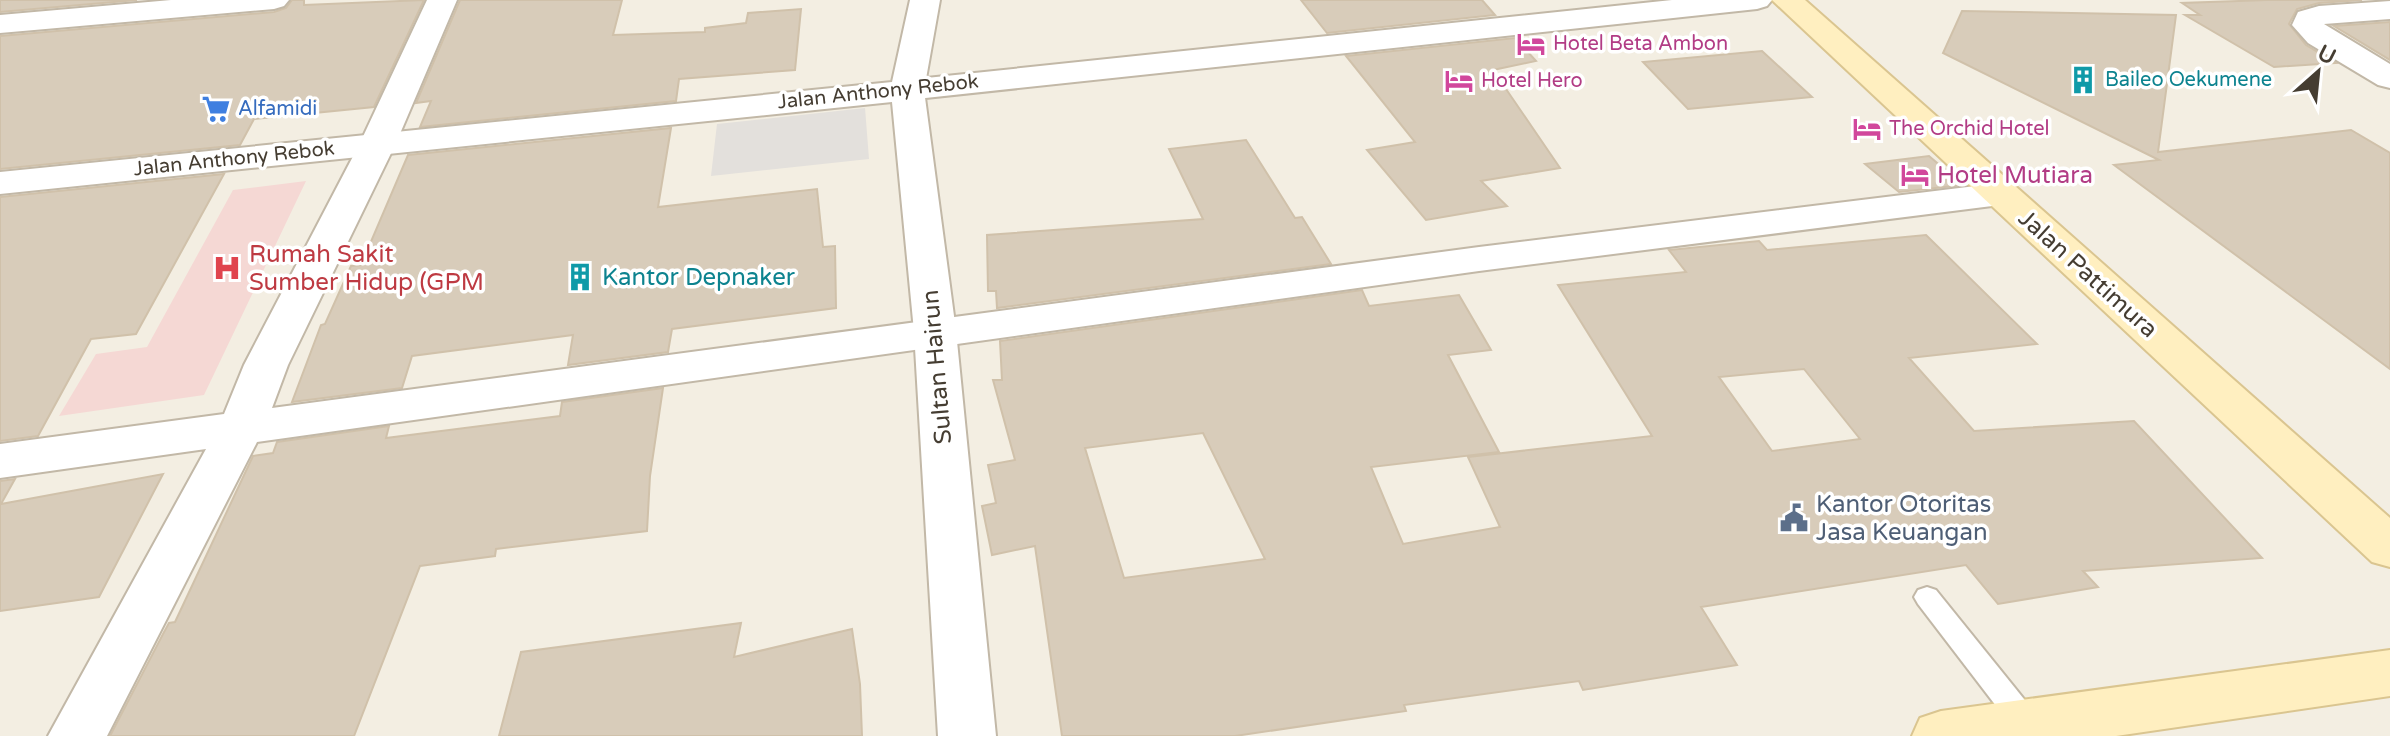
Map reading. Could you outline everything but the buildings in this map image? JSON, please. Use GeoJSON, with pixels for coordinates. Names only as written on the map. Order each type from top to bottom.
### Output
{"type":"FeatureCollection","features":[{"type":"Feature","properties":{"kind":"main road","name":"Jalan Pattimura"},"geometry":{"type":"LineString","coordinates":[[1787,0],[2390,548]]}},
{"type":"Feature","properties":{"kind":"main road"},"geometry":{"type":"LineString","coordinates":[[1941,736],[2390,673]]}},
{"type":"Feature","properties":{"kind":"street"},"geometry":{"type":"LineString","coordinates":[[0,24],[274,0]]}},
{"type":"Feature","properties":{"kind":"street"},"geometry":{"type":"LineString","coordinates":[[77,736],[241,428],[293,309],[378,143],[442,0]]}},
{"type":"Feature","properties":{"kind":"street","name":"Sultan Hairun"},"geometry":{"type":"LineString","coordinates":[[925,0],[907,90],[935,331],[967,736]]}},
{"type":"Feature","properties":{"kind":"street","name":"Jalan Anthony Rebok"},"geometry":{"type":"LineString","coordinates":[[0,183],[1757,0]]}},
{"type":"Feature","properties":{"kind":"street"},"geometry":{"type":"LineString","coordinates":[[2390,10],[2319,15],[2309,18],[2307,25],[2319,36],[2390,78]]}},
{"type":"Feature","properties":{"kind":"street"},"geometry":{"type":"LineString","coordinates":[[0,461],[695,368],[935,331],[2000,194]]}},
{"type":"Feature","properties":{"kind":"lane"},"geometry":{"type":"LineString","coordinates":[[1927,597],[2027,724]]}},
{"type":"Feature","properties":{"kind":"shaded area"},"geometry":{"type":"Polygon","coordinates":[[[865,108],[869,159],[711,176],[717,124],[865,108]]]}},
{"type":"Feature","properties":{"kind":"shaded area","name":"Rumah Sakit Sumber Hidup (GPM"},"geometry":{"type":"Polygon","coordinates":[[[306,181],[204,395],[59,416],[96,354],[147,347],[233,190],[306,181]]]}},
{"type":"Feature","properties":{"kind":"place","name":"Hotel Beta Ambon"},"geometry":{"type":"Point","coordinates":[1531,44]}},
{"type":"Feature","properties":{"kind":"place","name":"Baileo Oekumene"},"geometry":{"type":"Point","coordinates":[2083,80]}},
{"type":"Feature","properties":{"kind":"place","name":"Hotel Hero"},"geometry":{"type":"Point","coordinates":[1459,81]}},
{"type":"Feature","properties":{"kind":"place","name":"Alfamidi"},"geometry":{"type":"Point","coordinates":[216,109]}},
{"type":"Feature","properties":{"kind":"place","name":"The Orchid Hotel"},"geometry":{"type":"Point","coordinates":[1867,129]}},
{"type":"Feature","properties":{"kind":"place","name":"Hotel Mutiara"},"geometry":{"type":"Point","coordinates":[1915,175]}},
{"type":"Feature","properties":{"kind":"place","name":"Rumah Sakit Sumber Hidup (GPM"},"geometry":{"type":"Point","coordinates":[227,268]}},
{"type":"Feature","properties":{"kind":"place","name":"Kantor Depnaker"},"geometry":{"type":"Point","coordinates":[580,277]}},
{"type":"Feature","properties":{"kind":"place","name":"Kantor Otoritas Jasa Keuangan"},"geometry":{"type":"Point","coordinates":[1794,518]}}]}
